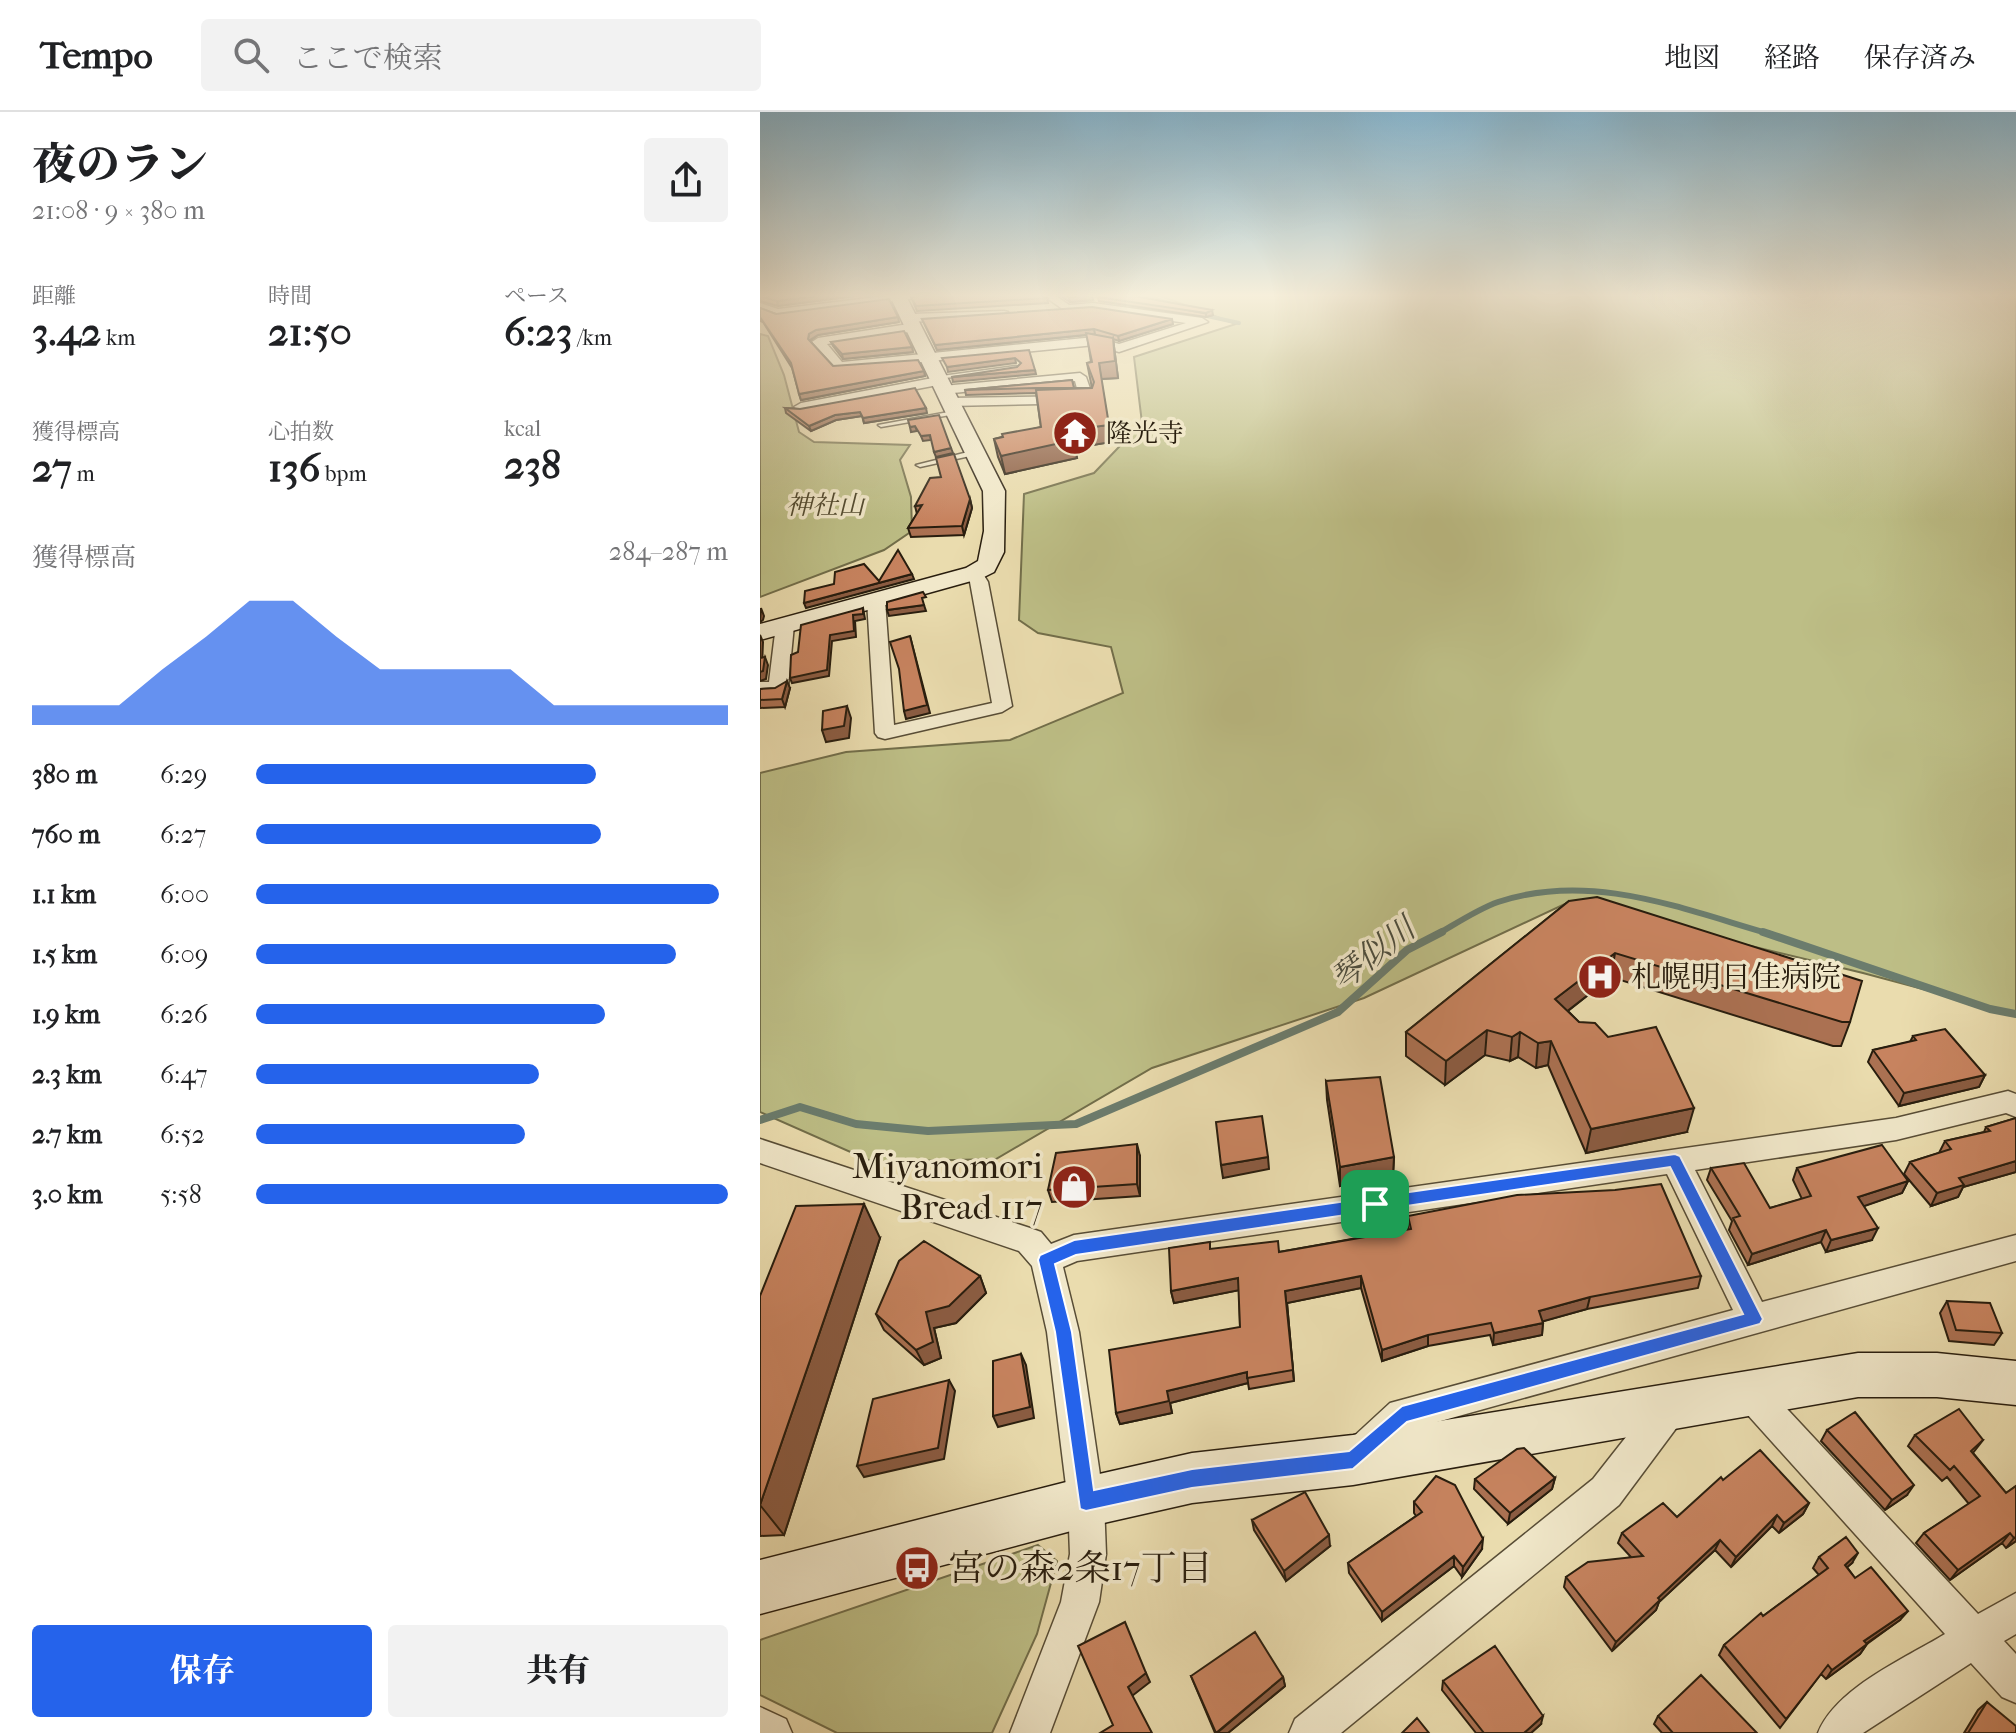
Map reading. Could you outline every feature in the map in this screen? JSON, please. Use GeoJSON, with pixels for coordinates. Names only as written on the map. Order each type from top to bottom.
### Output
{"type":"FeatureCollection","features":[{"type":"Feature","properties":{"kind":"street"},"geometry":{"type":"LineString","coordinates":[[801,407],[939,382],[1080,377],[1087,400],[939,382],[862,370]]}},
{"type":"Feature","properties":{"kind":"street"},"geometry":{"type":"LineString","coordinates":[[760,632],[974,573],[986,567],[996,519],[994,491],[934,370]]}},
{"type":"Feature","properties":{"kind":"street"},"geometry":{"type":"LineString","coordinates":[[939,382],[954,370]]}},
{"type":"Feature","properties":{"kind":"street"},"geometry":{"type":"LineString","coordinates":[[876,600],[885,733],[1002,706],[979,582],[974,573]]}},
{"type":"Feature","properties":{"kind":"street"},"geometry":{"type":"LineString","coordinates":[[760,688],[778,687],[785,625]]}},
{"type":"Feature","properties":{"kind":"street"},"geometry":{"type":"LineString","coordinates":[[1046,1260],[1074,1248],[1896,1129],[2008,1102],[2016,1106]]}},
{"type":"Feature","properties":{"kind":"street"},"geometry":{"type":"LineString","coordinates":[[760,1151],[1030,1241],[1046,1260],[1063,1332],[1086,1502],[1088,1554],[1080,1602],[1030,1733]]}},
{"type":"Feature","properties":{"kind":"street"},"geometry":{"type":"LineString","coordinates":[[1675,1160],[1754,1319]]}},
{"type":"Feature","properties":{"kind":"street"},"geometry":{"type":"LineString","coordinates":[[1353,1460],[1402,1415],[2016,1248]]}},
{"type":"Feature","properties":{"kind":"street"},"geometry":{"type":"LineString","coordinates":[[760,1587],[1086,1502],[1192,1478],[1353,1460],[1858,1375],[1968,1375],[2016,1383]]}},
{"type":"Feature","properties":{"kind":"street"},"geometry":{"type":"LineString","coordinates":[[1750,1393],[2016,1683]]}},
{"type":"Feature","properties":{"kind":"street"},"geometry":{"type":"LineString","coordinates":[[1309,1733],[1606,1492],[1673,1406]]}},
{"type":"Feature","properties":{"kind":"street"},"geometry":{"type":"LineString","coordinates":[[1838,1733],[1853,1714],[2016,1612]]}},
{"type":"Feature","properties":{"kind":"street"},"geometry":{"type":"LineString","coordinates":[[760,1727],[772,1733]]}},
{"type":"Feature","properties":{"kind":"lane"},"geometry":{"type":"LineString","coordinates":[[881,425],[939,382],[1007,370]]}},
{"type":"Feature","properties":{"kind":"lane"},"geometry":{"type":"LineString","coordinates":[[920,465],[976,452]]}},
{"type":"Feature","properties":{"kind":"green space","name":"神社山"},"geometry":{"type":"Polygon","coordinates":[[[760,370],[782,370],[799,432],[814,442],[910,445],[900,460],[911,497],[912,531],[884,550],[760,597],[760,370]]]}},
{"type":"Feature","properties":{"kind":"green space"},"geometry":{"type":"Polygon","coordinates":[[[1136,370],[2016,370],[2016,1014],[1863,973],[1569,902],[1364,998],[1152,1068],[996,1159],[873,1162],[760,1112],[760,773],[846,752],[1010,740],[1123,693],[1111,647],[1038,633],[1019,620],[1024,494],[1094,473],[1142,423],[1136,370]]]}},
{"type":"Feature","properties":{"kind":"green space"},"geometry":{"type":"Polygon","coordinates":[[[1038,1545],[1057,1561],[1037,1634],[992,1733],[837,1733],[760,1695],[760,1640],[1038,1545]]]}},
{"type":"Feature","properties":{"kind":"building"},"geometry":{"type":"Polygon","coordinates":[[[793,370],[924,371],[799,394],[793,370]]]}},
{"type":"Feature","properties":{"kind":"building"},"geometry":{"type":"Polygon","coordinates":[[[1000,370],[1035,370],[952,377],[1000,370]]]}},
{"type":"Feature","properties":{"kind":"building"},"geometry":{"type":"Polygon","coordinates":[[[1089,370],[1100,370],[1109,425],[1069,430],[1074,440],[1001,456],[994,439],[1003,437],[1002,434],[1041,427],[1036,390],[1092,388],[1094,382],[1089,370]]]}},
{"type":"Feature","properties":{"kind":"building"},"geometry":{"type":"Polygon","coordinates":[[[1072,380],[1074,388],[965,390],[1072,380]]]}},
{"type":"Feature","properties":{"kind":"building"},"geometry":{"type":"Polygon","coordinates":[[[915,388],[926,408],[863,418],[860,412],[835,415],[809,426],[785,408],[800,409],[915,388]]]}},
{"type":"Feature","properties":{"kind":"building"},"geometry":{"type":"Polygon","coordinates":[[[939,415],[951,448],[934,452],[930,435],[921,436],[915,426],[910,427],[908,420],[939,415]]]}},
{"type":"Feature","properties":{"kind":"building"},"geometry":{"type":"Polygon","coordinates":[[[954,454],[970,499],[962,526],[908,528],[922,505],[915,506],[930,478],[941,477],[936,458],[954,454]]]}},
{"type":"Feature","properties":{"kind":"building"},"geometry":{"type":"Polygon","coordinates":[[[898,550],[912,574],[804,603],[805,591],[834,584],[835,572],[864,564],[879,581],[898,550]]]}},
{"type":"Feature","properties":{"kind":"building"},"geometry":{"type":"Polygon","coordinates":[[[923,592],[926,597],[922,598],[924,605],[887,610],[887,602],[923,592]]]}},
{"type":"Feature","properties":{"kind":"building"},"geometry":{"type":"Polygon","coordinates":[[[863,608],[863,614],[853,615],[854,631],[830,635],[827,670],[790,678],[791,655],[798,652],[801,625],[863,608]]]}},
{"type":"Feature","properties":{"kind":"building"},"geometry":{"type":"Polygon","coordinates":[[[910,636],[927,705],[904,711],[899,669],[890,642],[910,636]]]}},
{"type":"Feature","properties":{"kind":"building"},"geometry":{"type":"Polygon","coordinates":[[[765,657],[763,671],[760,672],[760,658],[765,657]]]}},
{"type":"Feature","properties":{"kind":"building"},"geometry":{"type":"Polygon","coordinates":[[[787,681],[782,699],[760,700],[760,689],[775,688],[787,681]]]}},
{"type":"Feature","properties":{"kind":"building"},"geometry":{"type":"Polygon","coordinates":[[[847,706],[844,726],[822,730],[823,711],[847,706]]]}},
{"type":"Feature","properties":{"kind":"building"},"geometry":{"type":"Polygon","coordinates":[[[1597,897],[1862,981],[1850,1022],[1615,953],[1555,999],[1579,1022],[1595,1023],[1608,1037],[1656,1027],[1694,1108],[1591,1129],[1551,1041],[1538,1043],[1520,1032],[1512,1037],[1487,1030],[1446,1061],[1406,1032],[1569,901],[1597,897]]]}},
{"type":"Feature","properties":{"kind":"building"},"geometry":{"type":"Polygon","coordinates":[[[1945,1029],[1985,1075],[1904,1093],[1873,1050],[1916,1040],[1913,1036],[1945,1029]]]}},
{"type":"Feature","properties":{"kind":"building"},"geometry":{"type":"Polygon","coordinates":[[[1380,1077],[1394,1157],[1340,1167],[1326,1081],[1380,1077]]]}},
{"type":"Feature","properties":{"kind":"building"},"geometry":{"type":"Polygon","coordinates":[[[1262,1116],[1268,1157],[1221,1165],[1216,1122],[1262,1116]]]}},
{"type":"Feature","properties":{"kind":"building"},"geometry":{"type":"Polygon","coordinates":[[[2016,1118],[2016,1161],[1959,1178],[1964,1185],[1937,1193],[1910,1162],[1951,1149],[1945,1141],[1990,1131],[1986,1127],[2016,1118]]]}},
{"type":"Feature","properties":{"kind":"building"},"geometry":{"type":"Polygon","coordinates":[[[1137,1144],[1137,1184],[1048,1190],[1056,1153],[1137,1144]]]}},
{"type":"Feature","properties":{"kind":"building"},"geometry":{"type":"Polygon","coordinates":[[[1882,1145],[1908,1181],[1858,1197],[1878,1228],[1831,1240],[1826,1230],[1752,1254],[1733,1218],[1740,1216],[1711,1168],[1744,1163],[1770,1208],[1811,1196],[1797,1168],[1882,1145]]]}},
{"type":"Feature","properties":{"kind":"building"},"geometry":{"type":"Polygon","coordinates":[[[1661,1184],[1701,1276],[1590,1297],[1539,1311],[1543,1323],[1494,1333],[1491,1323],[1428,1335],[1382,1350],[1361,1276],[1285,1291],[1293,1370],[1247,1378],[1247,1372],[1167,1391],[1169,1401],[1116,1413],[1109,1350],[1240,1327],[1238,1278],[1171,1291],[1169,1248],[1210,1242],[1210,1249],[1278,1241],[1279,1252],[1411,1229],[1408,1216],[1517,1195],[1615,1190],[1661,1184]]]}},
{"type":"Feature","properties":{"kind":"building"},"geometry":{"type":"Polygon","coordinates":[[[864,1204],[760,1505],[760,1296],[796,1206],[864,1204]]]}},
{"type":"Feature","properties":{"kind":"building"},"geometry":{"type":"Polygon","coordinates":[[[924,1241],[980,1276],[949,1306],[926,1312],[933,1342],[916,1350],[876,1314],[899,1261],[924,1241]]]}},
{"type":"Feature","properties":{"kind":"building"},"geometry":{"type":"Polygon","coordinates":[[[1947,1301],[1990,1303],[2002,1333],[1956,1330],[1947,1301]]]}},
{"type":"Feature","properties":{"kind":"building"},"geometry":{"type":"Polygon","coordinates":[[[1021,1354],[1030,1407],[993,1416],[993,1361],[1021,1354]]]}},
{"type":"Feature","properties":{"kind":"building"},"geometry":{"type":"Polygon","coordinates":[[[949,1380],[938,1448],[857,1466],[873,1399],[949,1380]]]}},
{"type":"Feature","properties":{"kind":"building"},"geometry":{"type":"Polygon","coordinates":[[[1959,1409],[1983,1440],[1971,1451],[2006,1493],[2016,1486],[2016,1537],[2010,1533],[1958,1570],[1924,1533],[1980,1496],[1954,1466],[1950,1470],[1915,1435],[1959,1409]]]}},
{"type":"Feature","properties":{"kind":"building"},"geometry":{"type":"Polygon","coordinates":[[[1855,1412],[1914,1485],[1892,1500],[1827,1430],[1855,1412]]]}},
{"type":"Feature","properties":{"kind":"building"},"geometry":{"type":"Polygon","coordinates":[[[1524,1448],[1555,1478],[1510,1513],[1475,1479],[1517,1449],[1524,1448]]]}},
{"type":"Feature","properties":{"kind":"building"},"geometry":{"type":"Polygon","coordinates":[[[1760,1450],[1809,1503],[1784,1523],[1777,1515],[1736,1557],[1720,1540],[1616,1642],[1566,1577],[1588,1562],[1643,1556],[1622,1533],[1663,1503],[1677,1517],[1721,1477],[1723,1480],[1760,1450]]]}},
{"type":"Feature","properties":{"kind":"building"},"geometry":{"type":"Polygon","coordinates":[[[1436,1476],[1455,1485],[1483,1539],[1463,1567],[1454,1556],[1382,1612],[1348,1563],[1422,1512],[1414,1502],[1436,1476]]]}},
{"type":"Feature","properties":{"kind":"building"},"geometry":{"type":"Polygon","coordinates":[[[1305,1492],[1329,1535],[1284,1571],[1252,1520],[1305,1492]]]}},
{"type":"Feature","properties":{"kind":"building"},"geometry":{"type":"Polygon","coordinates":[[[1846,1537],[1858,1553],[1845,1565],[1855,1578],[1871,1567],[1908,1611],[1864,1641],[1867,1644],[1832,1670],[1828,1665],[1786,1719],[1724,1645],[1761,1613],[1763,1616],[1828,1568],[1819,1557],[1846,1537]]]}},
{"type":"Feature","properties":{"kind":"building"},"geometry":{"type":"Polygon","coordinates":[[[1125,1622],[1146,1673],[1128,1687],[1152,1733],[1100,1733],[1113,1725],[1078,1646],[1125,1622]]]}},
{"type":"Feature","properties":{"kind":"building"},"geometry":{"type":"Polygon","coordinates":[[[1255,1632],[1283,1677],[1216,1733],[1191,1676],[1255,1632]]]}},
{"type":"Feature","properties":{"kind":"building"},"geometry":{"type":"Polygon","coordinates":[[[1495,1646],[1543,1716],[1524,1733],[1484,1733],[1443,1681],[1495,1646]]]}},
{"type":"Feature","properties":{"kind":"building"},"geometry":{"type":"Polygon","coordinates":[[[1701,1675],[1757,1733],[1673,1733],[1658,1716],[1701,1675]]]}},
{"type":"Feature","properties":{"kind":"building"},"geometry":{"type":"Polygon","coordinates":[[[1987,1702],[2016,1726],[2016,1733],[1968,1733],[1987,1702]]]}},
{"type":"Feature","properties":{"kind":"building"},"geometry":{"type":"Polygon","coordinates":[[[1417,1718],[1429,1733],[1402,1733],[1417,1718]]]}},
{"type":"Feature","properties":{"kind":"waterway","name":"琴似川"},"geometry":{"type":"LineString","coordinates":[[1438,934],[1498,902],[1533,893],[1567,890],[1636,897],[1770,934]]}},
{"type":"Feature","properties":{"kind":"waterway","name":"琴似川"},"geometry":{"type":"LineString","coordinates":[[760,1120],[800,1107],[856,1124],[928,1131],[1076,1124],[1338,1012],[1407,950],[1442,932]]}},
{"type":"Feature","properties":{"kind":"waterway","name":"琴似川"},"geometry":{"type":"LineString","coordinates":[[1763,932],[1990,1009],[2016,1014]]}},
{"type":"Feature","properties":{"kind":"place","name":"隆光寺"},"geometry":{"type":"Point","coordinates":[1075,433]}},
{"type":"Feature","properties":{"kind":"place","name":"札幌明日佳病院"},"geometry":{"type":"Point","coordinates":[1600,977]}},
{"type":"Feature","properties":{"kind":"place","name":"Miyanomori Bread 117"},"geometry":{"type":"Point","coordinates":[1074,1187]}},
{"type":"Feature","properties":{"kind":"place","name":"宮の森2条17丁目"},"geometry":{"type":"Point","coordinates":[917,1568]}},
{"type":"Feature","properties":{"kind":"route"},"geometry":{"type":"LineString","coordinates":[[1675,1160],[1754,1319],[1402,1415],[1353,1460],[1192,1478],[1086,1502],[1063,1332],[1046,1260],[1074,1248],[1375,1204],[1675,1160]]}}]}
